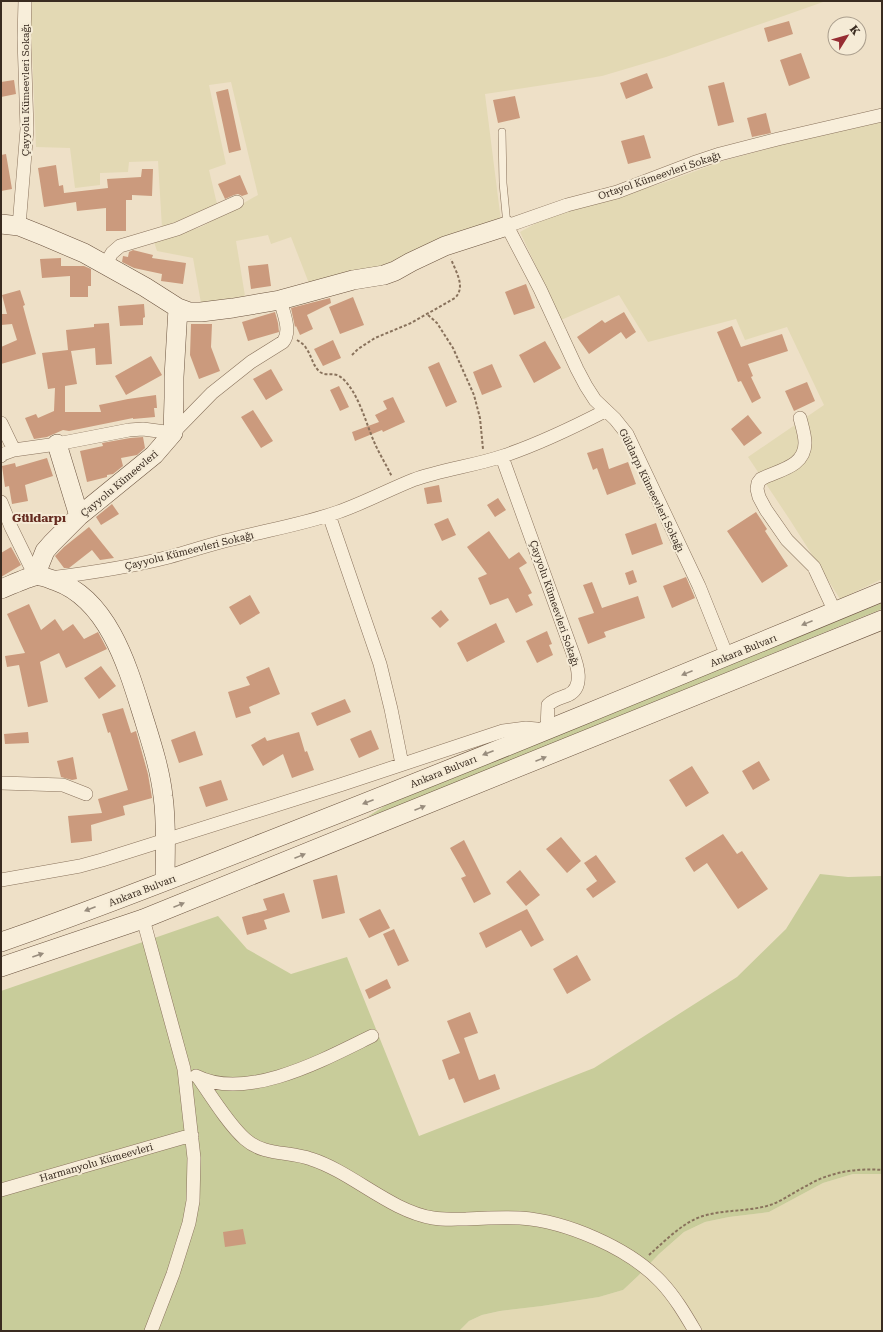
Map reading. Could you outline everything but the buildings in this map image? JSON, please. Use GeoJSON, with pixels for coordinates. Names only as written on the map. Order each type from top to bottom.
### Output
{"type":"FeatureCollection","features":[{"type":"Feature","properties":{"kind":"main road","name":"Çayyolu Kümeevleri Sokağı"},"geometry":{"type":"LineString","coordinates":[[10,225],[44,236],[84,253],[145,287],[178,308],[189,312],[233,308],[280,300],[354,280],[384,275],[446,246],[507,226]]}},
{"type":"Feature","properties":{"kind":"main road"},"geometry":{"type":"LineString","coordinates":[[173,433],[174,377],[178,308]]}},
{"type":"Feature","properties":{"kind":"main road","name":"Çayyolu Kümeevleri"},"geometry":{"type":"LineString","coordinates":[[42,577],[45,551],[79,516],[154,455],[173,433]]}},
{"type":"Feature","properties":{"kind":"main road"},"geometry":{"type":"LineString","coordinates":[[57,444],[79,516]]}},
{"type":"Feature","properties":{"kind":"main road","name":"Çayyolu Kümeevleri Sokağı"},"geometry":{"type":"LineString","coordinates":[[1,589],[42,577]]}},
{"type":"Feature","properties":{"kind":"main road"},"geometry":{"type":"LineString","coordinates":[[42,577],[69,587],[87,602],[105,623],[116,640],[121,652],[147,728],[160,776],[165,813],[165,881],[143,919]]}},
{"type":"Feature","properties":{"kind":"main road","name":"Ankara Bulvarı"},"geometry":{"type":"LineString","coordinates":[[1,942],[165,881],[547,730],[882,592]]}},
{"type":"Feature","properties":{"kind":"main road"},"geometry":{"type":"LineString","coordinates":[[1,967],[143,919],[882,620]]}},
{"type":"Feature","properties":{"kind":"street","name":"Çayyolu Kümeevleri Sokağı"},"geometry":{"type":"LineString","coordinates":[[10,225],[27,129],[24,38],[25,1]]}},
{"type":"Feature","properties":{"kind":"street","name":"Ortayol Kümeevleri Sokağı"},"geometry":{"type":"LineString","coordinates":[[507,226],[567,205],[617,192],[720,154],[882,115]]}},
{"type":"Feature","properties":{"kind":"street"},"geometry":{"type":"LineString","coordinates":[[105,265],[112,253],[120,246],[177,229],[237,202]]}},
{"type":"Feature","properties":{"kind":"street","name":"Güldarpı Kümeevleri Sokağı"},"geometry":{"type":"LineString","coordinates":[[507,226],[543,295],[577,369],[595,400],[615,419],[627,434],[699,586],[727,656]]}},
{"type":"Feature","properties":{"kind":"street"},"geometry":{"type":"LineString","coordinates":[[1,423],[5,454],[130,430],[143,429],[173,433],[212,392],[251,362],[283,342],[287,335],[280,300]]}},
{"type":"Feature","properties":{"kind":"street","name":"Çayyolu Kümeevleri Sokağı"},"geometry":{"type":"LineString","coordinates":[[42,577],[92,573],[130,566],[169,557],[234,538],[315,520],[414,480],[435,473],[502,457],[548,439],[605,411]]}},
{"type":"Feature","properties":{"kind":"street"},"geometry":{"type":"LineString","coordinates":[[800,418],[805,443],[804,452],[796,463],[761,479],[758,483],[757,489],[759,497],[787,540],[814,568],[835,612]]}},
{"type":"Feature","properties":{"kind":"street","name":"Çayyolu Kümeevleri Sokağı"},"geometry":{"type":"LineString","coordinates":[[502,457],[579,674],[577,686],[573,691],[570,694],[552,701],[548,705],[547,730]]}},
{"type":"Feature","properties":{"kind":"street"},"geometry":{"type":"LineString","coordinates":[[1,502],[11,527],[42,577]]}},
{"type":"Feature","properties":{"kind":"street"},"geometry":{"type":"LineString","coordinates":[[329,515],[380,664],[402,764]]}},
{"type":"Feature","properties":{"kind":"street"},"geometry":{"type":"LineString","coordinates":[[1,880],[80,866],[402,764],[503,730],[526,728],[547,730]]}},
{"type":"Feature","properties":{"kind":"street"},"geometry":{"type":"LineString","coordinates":[[1,783],[63,785],[86,794]]}},
{"type":"Feature","properties":{"kind":"street"},"geometry":{"type":"LineString","coordinates":[[143,919],[184,1069],[194,1158],[193,1201],[189,1223],[173,1274],[151,1331]]}},
{"type":"Feature","properties":{"kind":"street"},"geometry":{"type":"LineString","coordinates":[[184,1069],[198,1077],[219,1083],[232,1084],[258,1081],[284,1075],[320,1061],[372,1036]]}},
{"type":"Feature","properties":{"kind":"street"},"geometry":{"type":"LineString","coordinates":[[198,1077],[234,1127],[245,1139],[255,1146],[272,1152],[312,1159],[335,1170],[406,1210],[419,1215],[450,1220],[521,1218],[544,1221],[564,1226],[608,1244],[639,1264],[660,1280],[675,1298],[695,1331]]}},
{"type":"Feature","properties":{"kind":"street","name":"Harmanyolu Kümeevleri"},"geometry":{"type":"LineString","coordinates":[[1,1190],[192,1135]]}},
{"type":"Feature","properties":{"kind":"lane"},"geometry":{"type":"LineString","coordinates":[[502,132],[503,183],[507,226]]}},
{"type":"Feature","properties":{"kind":"path"},"geometry":{"type":"LineString","coordinates":[[352,355],[358,349],[375,338],[399,329],[428,315],[459,294],[461,290],[458,277],[446,246]]}},
{"type":"Feature","properties":{"kind":"path"},"geometry":{"type":"LineString","coordinates":[[428,315],[437,323],[445,334],[453,348],[474,395],[480,418],[484,461]]}},
{"type":"Feature","properties":{"kind":"path"},"geometry":{"type":"LineString","coordinates":[[287,335],[307,348],[314,365],[320,372],[324,374],[335,374],[341,377],[349,385],[396,487]]}},
{"type":"Feature","properties":{"kind":"path"},"geometry":{"type":"LineString","coordinates":[[639,1264],[687,1224],[702,1216],[767,1206],[783,1199],[820,1178],[854,1170],[882,1170]]}},
{"type":"Feature","properties":{"kind":"shaded area"},"geometry":{"type":"Polygon","coordinates":[[[30,1],[826,1],[666,57],[602,76],[485,94],[501,221],[384,269],[310,286],[291,237],[271,244],[268,235],[236,241],[245,296],[201,303],[193,258],[157,251],[154,242],[201,227],[258,195],[231,82],[209,85],[226,164],[209,170],[217,204],[162,228],[158,161],[129,162],[128,172],[100,173],[100,185],[75,188],[70,148],[36,147],[30,1]]]}},
{"type":"Feature","properties":{"kind":"shaded area"},"geometry":{"type":"Polygon","coordinates":[[[882,119],[882,579],[840,599],[748,457],[824,405],[787,327],[745,340],[736,319],[648,342],[619,295],[561,320],[520,232],[551,215],[666,182],[723,161],[882,119]]]}},
{"type":"Feature","properties":{"kind":"shaded area"},"geometry":{"type":"Polygon","coordinates":[[[853,1174],[882,1174],[882,1331],[459,1331],[469,1321],[482,1315],[500,1311],[599,1297],[623,1290],[659,1254],[684,1232],[705,1222],[729,1217],[769,1212],[823,1183],[853,1174]]]}},
{"type":"Feature","properties":{"kind":"green space"},"geometry":{"type":"Polygon","coordinates":[[[882,603],[882,609],[393,808],[367,817],[391,802],[882,603]]]}},
{"type":"Feature","properties":{"kind":"green space"},"geometry":{"type":"Polygon","coordinates":[[[820,874],[848,877],[882,876],[882,1174],[853,1174],[823,1183],[769,1212],[729,1217],[705,1222],[684,1232],[659,1254],[623,1290],[599,1297],[500,1311],[482,1315],[469,1321],[459,1331],[1,1331],[1,991],[218,916],[247,949],[291,974],[347,957],[419,1136],[594,1068],[737,977],[786,929],[820,874]]]}},
{"type":"Feature","properties":{"kind":"district","name":"Güldarpı"},"geometry":{"type":"Point","coordinates":[39,518]}}]}
